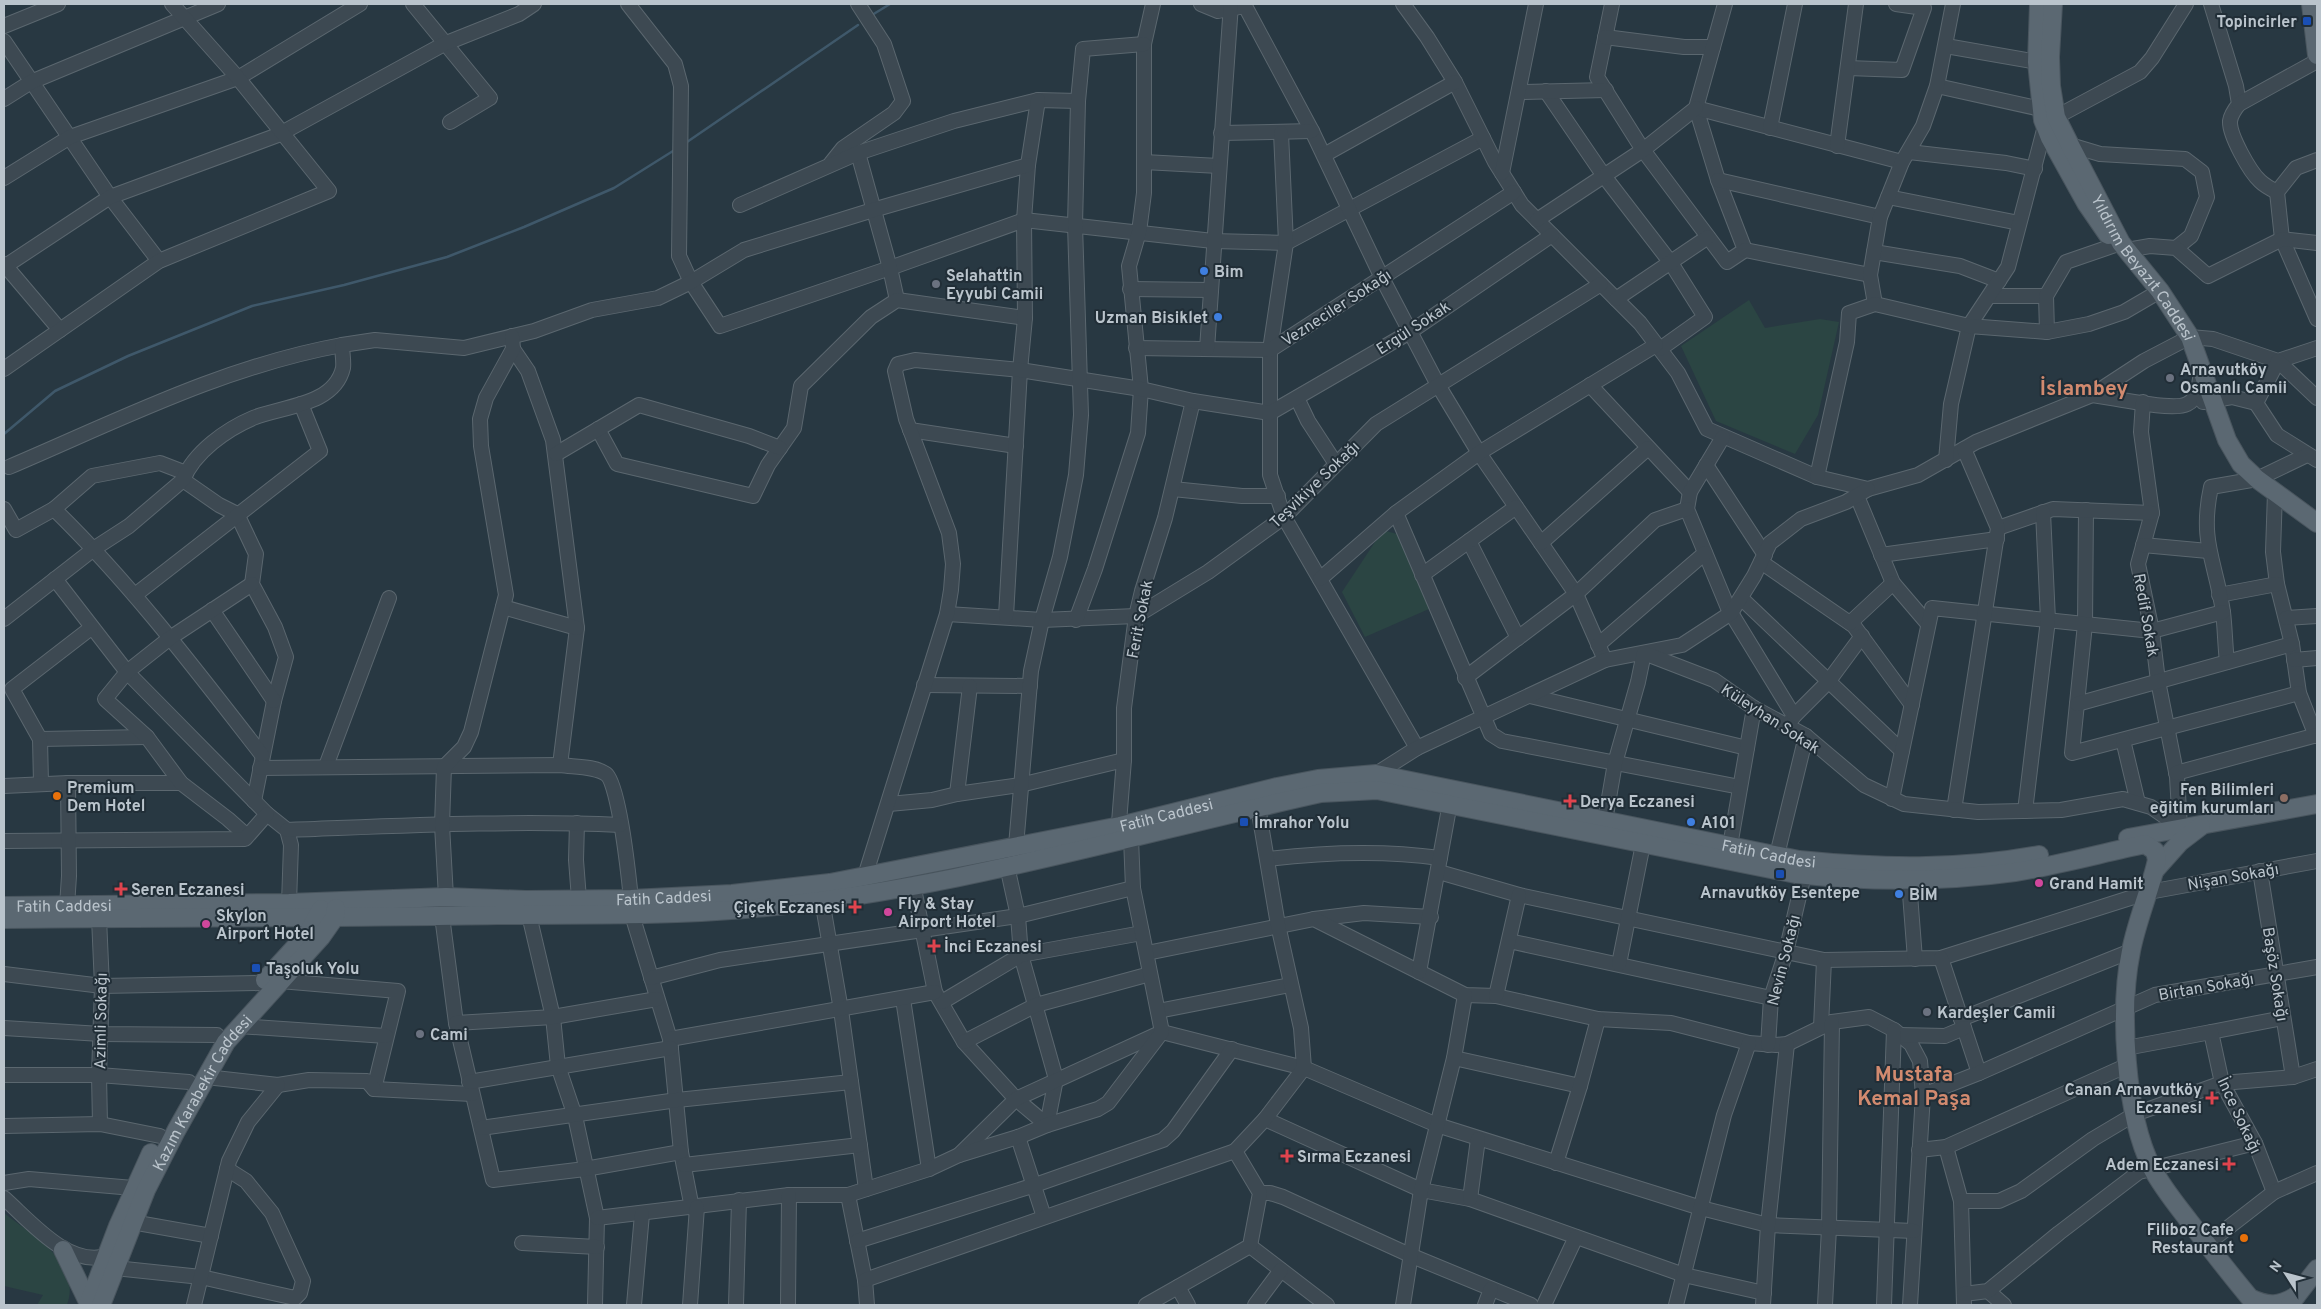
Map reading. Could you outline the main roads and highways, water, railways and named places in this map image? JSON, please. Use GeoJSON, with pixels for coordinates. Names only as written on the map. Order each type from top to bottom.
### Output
{"type":"FeatureCollection","features":[{"type":"Feature","properties":{"kind":"main road"},"geometry":{"type":"LineString","coordinates":[[2039,4],[2037,62],[2047,117],[2099,224],[2108,235],[2124,246]]}},
{"type":"Feature","properties":{"kind":"main road","name":"Yıldırım Beyazıt Caddesi"},"geometry":{"type":"LineString","coordinates":[[2053,4],[2047,117],[2070,145],[2124,246],[2160,292],[2190,337],[2212,400],[2233,452],[2240,464],[2257,479],[2317,523]]}},
{"type":"Feature","properties":{"kind":"main road"},"geometry":{"type":"LineString","coordinates":[[2311,4],[2317,55]]}},
{"type":"Feature","properties":{"kind":"main road","name":"Fatih Caddesi"},"geometry":{"type":"LineString","coordinates":[[1191,816],[1318,779],[1376,774],[1776,855],[1854,865],[1931,868],[2019,859],[2317,804]]}},
{"type":"Feature","properties":{"kind":"main road"},"geometry":{"type":"LineString","coordinates":[[328,909],[442,916],[530,915],[632,907],[745,909],[822,900],[1007,866],[1191,816],[1258,807],[1321,793],[1349,791],[1377,790],[1450,803],[1642,844],[1804,875],[1853,880],[1933,880],[2016,872],[2166,839],[2180,828]]}},
{"type":"Feature","properties":{"kind":"main road"},"geometry":{"type":"LineString","coordinates":[[2155,870],[2180,842],[2206,823]]}},
{"type":"Feature","properties":{"kind":"main road","name":"Fatih Caddesi"},"geometry":{"type":"LineString","coordinates":[[4,919],[99,918],[328,909],[446,897],[579,899],[632,907],[830,883],[1016,846],[1122,836]]}},
{"type":"Feature","properties":{"kind":"main road"},"geometry":{"type":"LineString","coordinates":[[2145,844],[2155,851],[2157,860],[2131,952],[2126,1006],[2127,1057],[2135,1114],[2152,1168],[2170,1196],[2251,1302],[2274,1305],[2293,1301],[2317,1269]]}},
{"type":"Feature","properties":{"kind":"main road","name":"Fatih Caddesi"},"geometry":{"type":"LineString","coordinates":[[4,906],[289,903],[328,909]]}},
{"type":"Feature","properties":{"kind":"main road","name":"Kazım Karabekir Caddesi"},"geometry":{"type":"LineString","coordinates":[[111,1262],[133,1188],[160,1136],[198,1079],[239,1026],[321,936],[328,909]]}},
{"type":"Feature","properties":{"kind":"main road","name":"Kazım Karabekir Caddesi"},"geometry":{"type":"LineString","coordinates":[[93,1305],[111,1262],[132,1222],[198,1079],[216,1036],[328,909]]}},
{"type":"Feature","properties":{"kind":"main road"},"geometry":{"type":"LineString","coordinates":[[63,1250],[93,1305]]}},
{"type":"Feature","properties":{"kind":"waterway"},"geometry":{"type":"LineString","coordinates":[[872,15],[890,4]]}},
{"type":"Feature","properties":{"kind":"waterway"},"geometry":{"type":"LineString","coordinates":[[687,142],[858,25]]}},
{"type":"Feature","properties":{"kind":"waterway"},"geometry":{"type":"LineString","coordinates":[[4,434],[55,391],[128,356],[252,306],[344,285],[447,257],[524,227],[614,188],[673,151]]}},
{"type":"Feature","properties":{"kind":"place","name":"Topincirler"},"geometry":{"type":"Point","coordinates":[2307,21]}},
{"type":"Feature","properties":{"kind":"place","name":"Bim"},"geometry":{"type":"Point","coordinates":[1204,271]}},
{"type":"Feature","properties":{"kind":"place","name":"Selahattin Eyyubi Camii"},"geometry":{"type":"Point","coordinates":[936,284]}},
{"type":"Feature","properties":{"kind":"place","name":"Uzman Bisiklet"},"geometry":{"type":"Point","coordinates":[1218,317]}},
{"type":"Feature","properties":{"kind":"place","name":"Arnavutköy Osmanlı Camii"},"geometry":{"type":"Point","coordinates":[2170,378]}},
{"type":"Feature","properties":{"kind":"place","name":"Premium Dem Hotel"},"geometry":{"type":"Point","coordinates":[57,796]}},
{"type":"Feature","properties":{"kind":"place","name":"Fen Bilimleri eğitim kurumları"},"geometry":{"type":"Point","coordinates":[2284,798]}},
{"type":"Feature","properties":{"kind":"place","name":"Derya Eczanesi"},"geometry":{"type":"Point","coordinates":[1570,801]}},
{"type":"Feature","properties":{"kind":"place","name":"İmrahor Yolu"},"geometry":{"type":"Point","coordinates":[1244,822]}},
{"type":"Feature","properties":{"kind":"place","name":"A101"},"geometry":{"type":"Point","coordinates":[1691,822]}},
{"type":"Feature","properties":{"kind":"place","name":"Arnavutköy Esentepe"},"geometry":{"type":"Point","coordinates":[1780,874]}},
{"type":"Feature","properties":{"kind":"place","name":"Grand Hamit"},"geometry":{"type":"Point","coordinates":[2039,883]}},
{"type":"Feature","properties":{"kind":"place","name":"Seren Eczanesi"},"geometry":{"type":"Point","coordinates":[121,889]}},
{"type":"Feature","properties":{"kind":"place","name":"BİM"},"geometry":{"type":"Point","coordinates":[1899,894]}},
{"type":"Feature","properties":{"kind":"place","name":"Çiçek Eczanesi"},"geometry":{"type":"Point","coordinates":[855,907]}},
{"type":"Feature","properties":{"kind":"place","name":"Fly & Stay Airport Hotel"},"geometry":{"type":"Point","coordinates":[888,912]}},
{"type":"Feature","properties":{"kind":"place","name":"Skylon Airport Hotel"},"geometry":{"type":"Point","coordinates":[206,924]}},
{"type":"Feature","properties":{"kind":"place","name":"İnci Eczanesi"},"geometry":{"type":"Point","coordinates":[934,946]}},
{"type":"Feature","properties":{"kind":"place","name":"Taşoluk Yolu"},"geometry":{"type":"Point","coordinates":[256,968]}},
{"type":"Feature","properties":{"kind":"place","name":"Kardeşler Camii"},"geometry":{"type":"Point","coordinates":[1927,1012]}},
{"type":"Feature","properties":{"kind":"place","name":"Cami"},"geometry":{"type":"Point","coordinates":[420,1034]}},
{"type":"Feature","properties":{"kind":"place","name":"Canan Arnavutköy Eczanesi"},"geometry":{"type":"Point","coordinates":[2212,1098]}},
{"type":"Feature","properties":{"kind":"place","name":"Sırma Eczanesi"},"geometry":{"type":"Point","coordinates":[1287,1156]}},
{"type":"Feature","properties":{"kind":"place","name":"Adem Eczanesi"},"geometry":{"type":"Point","coordinates":[2229,1164]}},
{"type":"Feature","properties":{"kind":"place","name":"Filiboz Cafe Restaurant"},"geometry":{"type":"Point","coordinates":[2244,1238]}},
{"type":"Feature","properties":{"kind":"district","name":"İslambey"},"geometry":{"type":"Point","coordinates":[2084,388]}},
{"type":"Feature","properties":{"kind":"district","name":"Mustafa Kemal Paşa"},"geometry":{"type":"Point","coordinates":[1914,1086]}}]}
